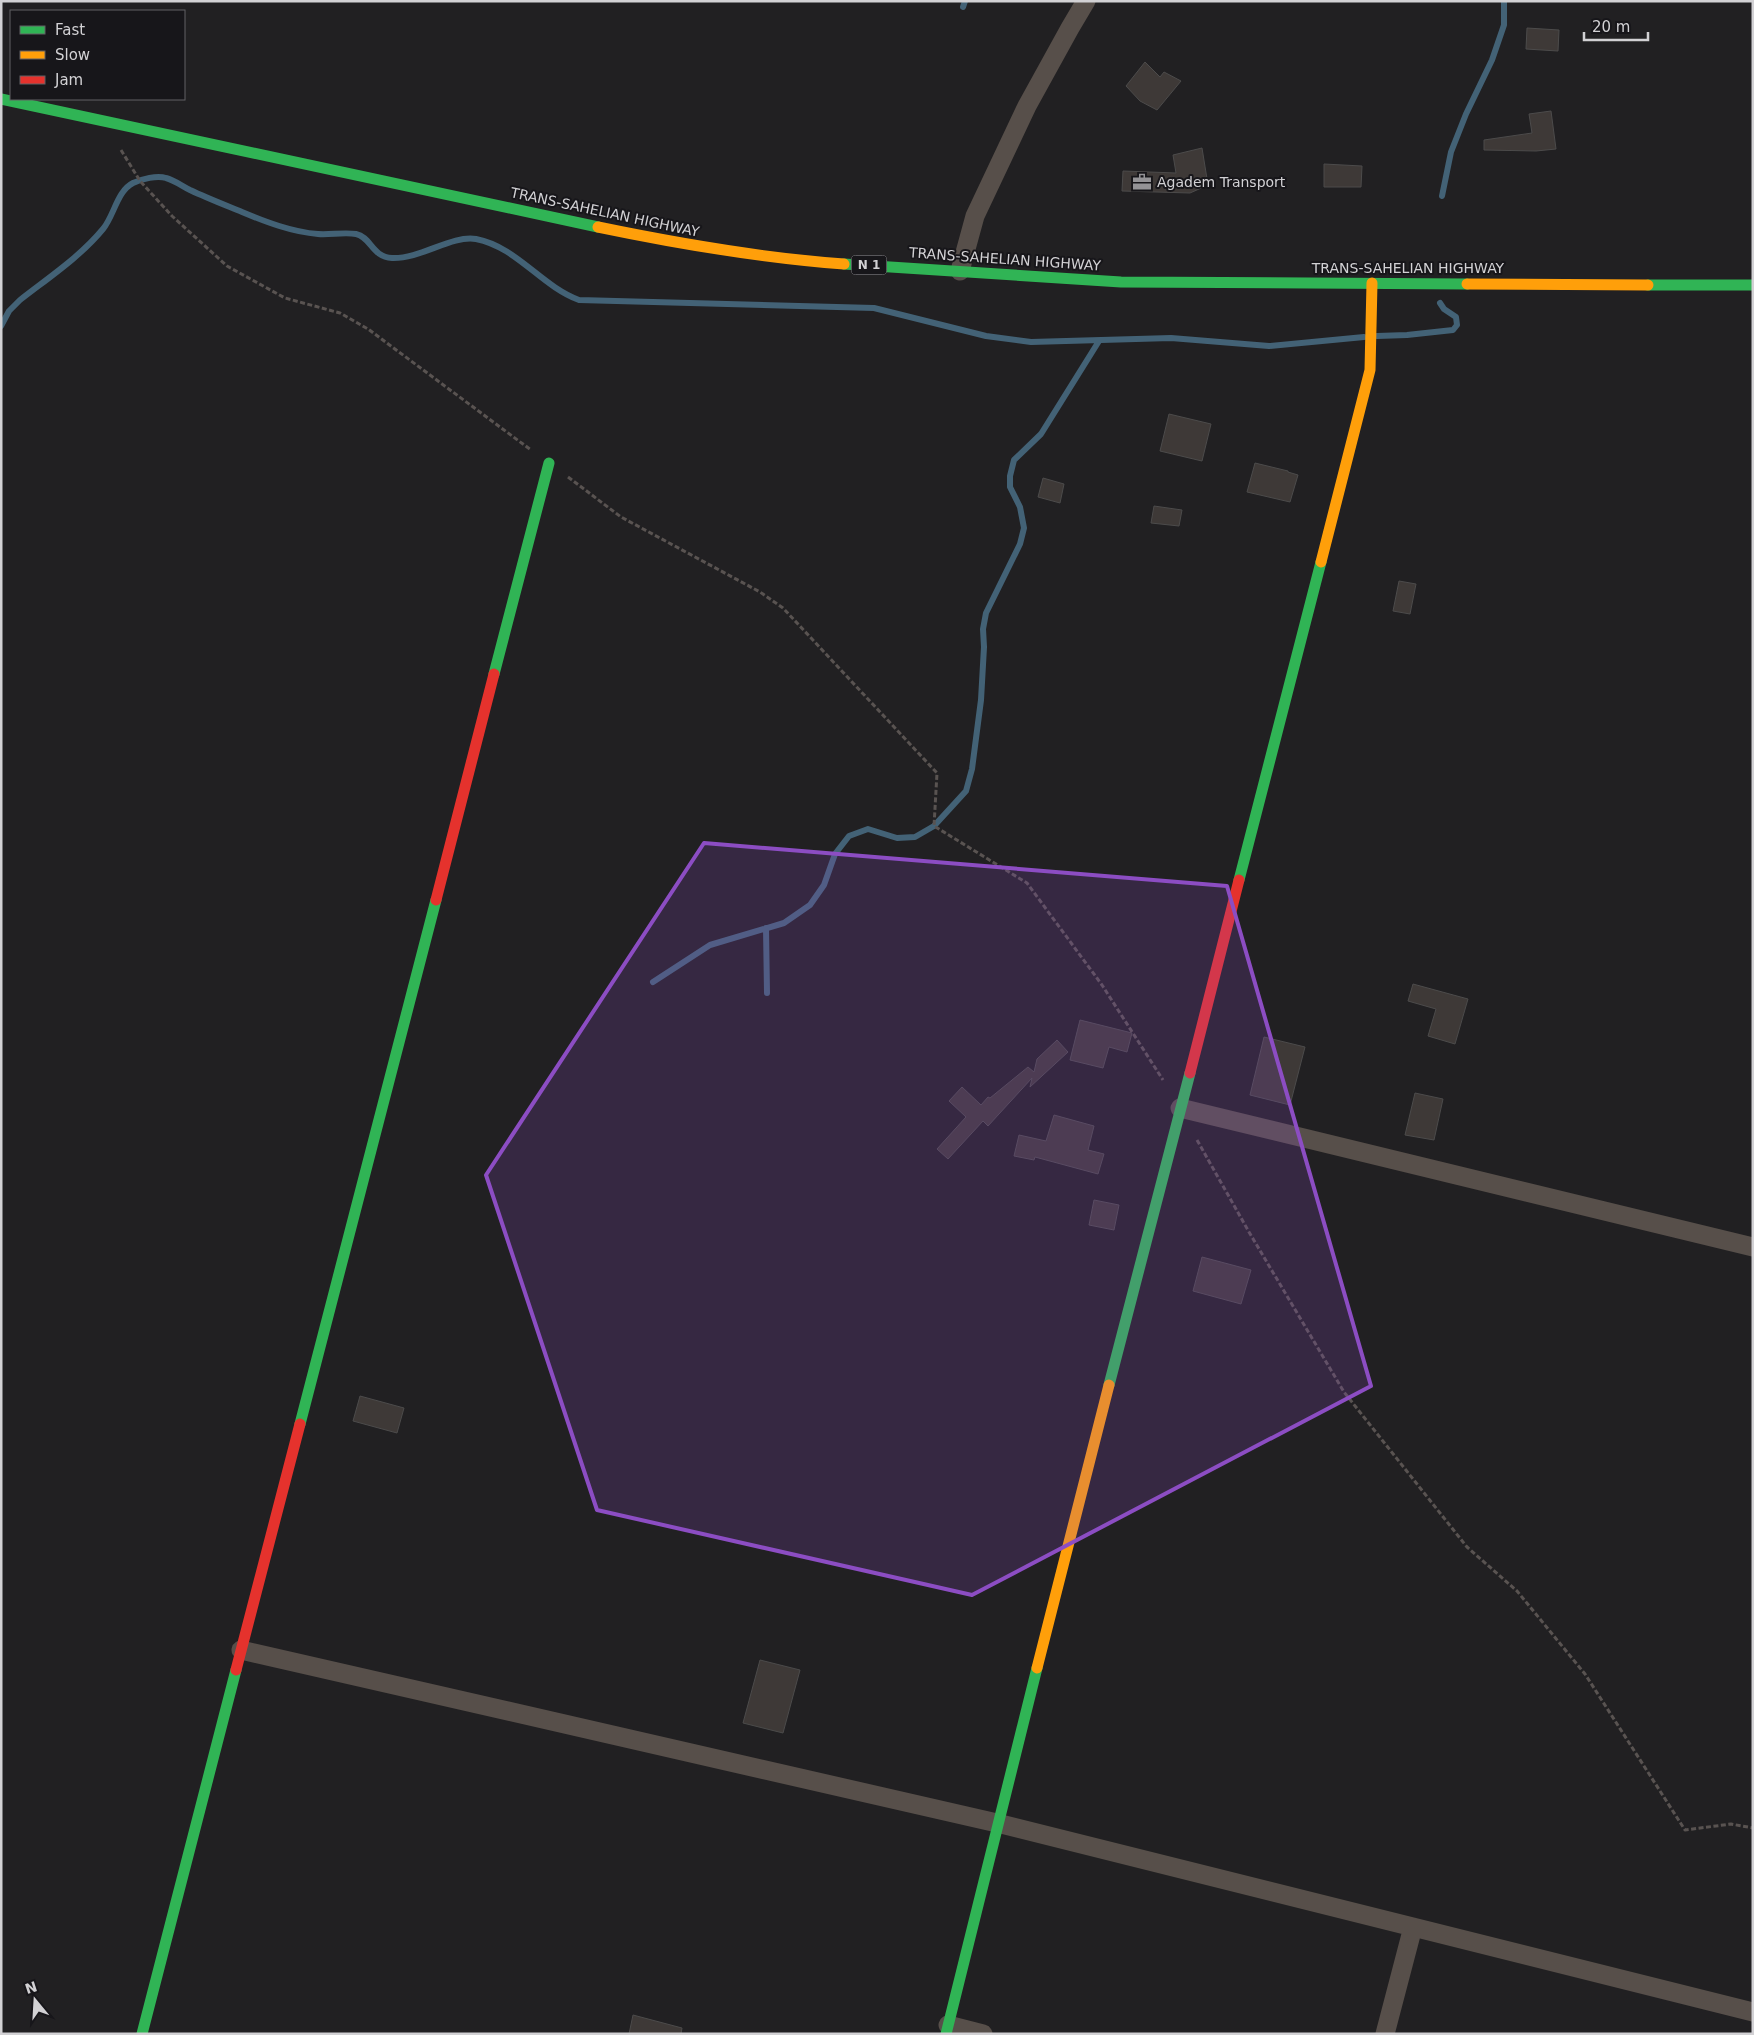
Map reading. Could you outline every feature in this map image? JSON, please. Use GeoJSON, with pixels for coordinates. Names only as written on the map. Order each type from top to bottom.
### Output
{"type":"FeatureCollection","features":[{"type":"Feature","properties":{"kind":"main road","name":"TRANS-SAHELIAN HIGHWAY"},"geometry":{"type":"LineString","coordinates":[[1,99],[720,252],[789,260],[1121,282],[1753,285]]}},
{"type":"Feature","properties":{"kind":"main road"},"geometry":{"type":"LineString","coordinates":[[946,2030],[997,1823],[1370,370],[1372,283]]}},
{"type":"Feature","properties":{"kind":"main road"},"geometry":{"type":"LineString","coordinates":[[142,2034],[549,463]]}},
{"type":"Feature","properties":{"kind":"street"},"geometry":{"type":"LineString","coordinates":[[960,271],[975,216],[1027,106],[1086,1]]}},
{"type":"Feature","properties":{"kind":"street"},"geometry":{"type":"LineString","coordinates":[[1180,1108],[1753,1248]]}},
{"type":"Feature","properties":{"kind":"street"},"geometry":{"type":"LineString","coordinates":[[241,1650],[997,1823],[1753,2011]]}},
{"type":"Feature","properties":{"kind":"street"},"geometry":{"type":"LineString","coordinates":[[1385,2034],[1413,1927]]}},
{"type":"Feature","properties":{"kind":"street"},"geometry":{"type":"LineString","coordinates":[[946,2030],[983,2034]]}},
{"type":"Feature","properties":{"kind":"path"},"geometry":{"type":"LineString","coordinates":[[101,120],[140,181],[172,216],[227,266],[285,298],[340,314],[368,329],[621,517],[760,592],[783,608],[936,773],[934,826],[1026,883],[1102,985],[1180,1108],[1249,1232],[1344,1392],[1467,1547],[1517,1591],[1585,1674],[1685,1830],[1731,1824],[1753,1828]]}},
{"type":"Feature","properties":{"kind":"highlighted area"},"geometry":{"type":"Polygon","coordinates":[[[704,843],[1227,886],[1371,1386],[972,1595],[597,1510],[486,1175],[704,843]]]}},
{"type":"Feature","properties":{"kind":"building"},"geometry":{"type":"Polygon","coordinates":[[[1527,28],[1559,30],[1558,51],[1526,49],[1527,28]]]}},
{"type":"Feature","properties":{"kind":"building"},"geometry":{"type":"Polygon","coordinates":[[[1145,62],[1160,77],[1164,72],[1181,81],[1157,110],[1140,101],[1126,86],[1145,62]]]}},
{"type":"Feature","properties":{"kind":"building"},"geometry":{"type":"Polygon","coordinates":[[[1551,111],[1556,149],[1536,151],[1484,150],[1484,140],[1532,133],[1529,114],[1551,111]]]}},
{"type":"Feature","properties":{"kind":"building"},"geometry":{"type":"Polygon","coordinates":[[[1202,148],[1208,185],[1190,193],[1122,191],[1123,171],[1176,173],[1173,155],[1202,148]]]}},
{"type":"Feature","properties":{"kind":"building"},"geometry":{"type":"Polygon","coordinates":[[[1324,164],[1362,166],[1361,187],[1324,187],[1324,164]]]}},
{"type":"Feature","properties":{"kind":"building"},"geometry":{"type":"Polygon","coordinates":[[[1169,414],[1211,424],[1202,461],[1160,451],[1169,414]]]}},
{"type":"Feature","properties":{"kind":"building"},"geometry":{"type":"Polygon","coordinates":[[[1255,463],[1298,475],[1290,502],[1247,492],[1255,463]]]}},
{"type":"Feature","properties":{"kind":"building"},"geometry":{"type":"Polygon","coordinates":[[[1043,478],[1064,484],[1060,503],[1038,497],[1043,478]]]}},
{"type":"Feature","properties":{"kind":"building"},"geometry":{"type":"Polygon","coordinates":[[[1154,506],[1182,510],[1179,526],[1151,523],[1154,506]]]}},
{"type":"Feature","properties":{"kind":"building"},"geometry":{"type":"Polygon","coordinates":[[[1399,581],[1416,584],[1410,614],[1393,611],[1399,581]]]}},
{"type":"Feature","properties":{"kind":"building"},"geometry":{"type":"Polygon","coordinates":[[[1413,984],[1468,999],[1455,1044],[1428,1036],[1436,1009],[1408,1001],[1413,984]]]}},
{"type":"Feature","properties":{"kind":"building"},"geometry":{"type":"Polygon","coordinates":[[[1080,1020],[1132,1033],[1127,1052],[1109,1047],[1103,1068],[1070,1060],[1080,1020]]]}},
{"type":"Feature","properties":{"kind":"building"},"geometry":{"type":"Polygon","coordinates":[[[1264,1037],[1305,1047],[1290,1105],[1250,1095],[1264,1037]]]}},
{"type":"Feature","properties":{"kind":"building"},"geometry":{"type":"Polygon","coordinates":[[[1057,1040],[1068,1052],[1030,1087],[1032,1078],[988,1126],[983,1121],[948,1159],[937,1149],[966,1117],[949,1101],[962,1087],[981,1105],[988,1097],[990,1098],[1028,1067],[1034,1072],[1037,1059],[1057,1040]]]}},
{"type":"Feature","properties":{"kind":"building"},"geometry":{"type":"Polygon","coordinates":[[[1415,1093],[1443,1099],[1434,1140],[1405,1135],[1415,1093]]]}},
{"type":"Feature","properties":{"kind":"building"},"geometry":{"type":"Polygon","coordinates":[[[1054,1115],[1094,1126],[1088,1150],[1104,1154],[1098,1174],[1035,1157],[1034,1160],[1014,1156],[1019,1135],[1046,1141],[1054,1115]]]}},
{"type":"Feature","properties":{"kind":"building"},"geometry":{"type":"Polygon","coordinates":[[[1094,1200],[1119,1205],[1114,1230],[1089,1225],[1094,1200]]]}},
{"type":"Feature","properties":{"kind":"building"},"geometry":{"type":"Polygon","coordinates":[[[1202,1257],[1251,1270],[1241,1304],[1193,1291],[1202,1257]]]}},
{"type":"Feature","properties":{"kind":"building"},"geometry":{"type":"Polygon","coordinates":[[[360,1396],[404,1408],[397,1433],[353,1421],[360,1396]]]}},
{"type":"Feature","properties":{"kind":"building"},"geometry":{"type":"Polygon","coordinates":[[[760,1660],[800,1670],[783,1733],[743,1723],[760,1660]]]}},
{"type":"Feature","properties":{"kind":"building"},"geometry":{"type":"Polygon","coordinates":[[[633,2015],[682,2028],[681,2034],[629,2034],[633,2015]]]}},
{"type":"Feature","properties":{"kind":"waterway"},"geometry":{"type":"LineString","coordinates":[[963,7],[965,1]]}},
{"type":"Feature","properties":{"kind":"waterway"},"geometry":{"type":"LineString","coordinates":[[1442,196],[1451,152],[1466,114],[1492,60],[1504,25],[1504,1]]}},
{"type":"Feature","properties":{"kind":"waterway"},"geometry":{"type":"LineString","coordinates":[[1,326],[9,311],[20,300],[63,267],[94,239],[107,224],[119,198],[128,187],[141,180],[162,177],[216,201],[289,229],[318,234],[356,234],[365,239],[376,251],[385,257],[414,255],[456,240],[476,239],[491,243],[517,258],[565,294],[579,300],[874,308],[986,336],[1031,342],[1171,338],[1269,346],[1364,337]]}},
{"type":"Feature","properties":{"kind":"waterway"},"geometry":{"type":"LineString","coordinates":[[1377,336],[1453,330],[1457,325],[1456,317],[1444,309],[1440,303]]}},
{"type":"Feature","properties":{"kind":"waterway"},"geometry":{"type":"LineString","coordinates":[[653,982],[710,945],[784,923],[810,905],[824,885],[835,854],[849,836],[868,829],[897,838],[915,837],[934,826],[966,791],[972,769],[981,700],[984,647],[983,629],[986,613],[1020,544],[1024,528],[1020,507],[1010,487],[1010,476],[1014,460],[1041,434],[1099,341]]}},
{"type":"Feature","properties":{"kind":"waterway"},"geometry":{"type":"LineString","coordinates":[[766,928],[767,993]]}},
{"type":"Feature","properties":{"kind":"traffic: fast"},"geometry":{"type":"LineString","coordinates":[[1,99],[598,227]]}},
{"type":"Feature","properties":{"kind":"traffic: fast"},"geometry":{"type":"LineString","coordinates":[[844,264],[1121,282],[1467,284]]}},
{"type":"Feature","properties":{"kind":"traffic: fast"},"geometry":{"type":"LineString","coordinates":[[1648,285],[1753,285]]}},
{"type":"Feature","properties":{"kind":"traffic: fast"},"geometry":{"type":"LineString","coordinates":[[494,674],[549,463]]}},
{"type":"Feature","properties":{"kind":"traffic: fast"},"geometry":{"type":"LineString","coordinates":[[1239,880],[1321,562]]}},
{"type":"Feature","properties":{"kind":"traffic: fast"},"geometry":{"type":"LineString","coordinates":[[300,1424],[436,900]]}},
{"type":"Feature","properties":{"kind":"traffic: fast"},"geometry":{"type":"LineString","coordinates":[[1109,1385],[1190,1073]]}},
{"type":"Feature","properties":{"kind":"traffic: fast"},"geometry":{"type":"LineString","coordinates":[[946,2034],[1037,1668]]}},
{"type":"Feature","properties":{"kind":"traffic: fast"},"geometry":{"type":"LineString","coordinates":[[142,2034],[236,1670]]}},
{"type":"Feature","properties":{"kind":"traffic: slow"},"geometry":{"type":"LineString","coordinates":[[598,227],[720,250],[844,264]]}},
{"type":"Feature","properties":{"kind":"traffic: slow"},"geometry":{"type":"LineString","coordinates":[[1321,562],[1370,370],[1372,283]]}},
{"type":"Feature","properties":{"kind":"traffic: slow"},"geometry":{"type":"LineString","coordinates":[[1467,284],[1648,285]]}},
{"type":"Feature","properties":{"kind":"traffic: slow"},"geometry":{"type":"LineString","coordinates":[[1037,1668],[1109,1385]]}},
{"type":"Feature","properties":{"kind":"traffic: jam"},"geometry":{"type":"LineString","coordinates":[[436,900],[494,674]]}},
{"type":"Feature","properties":{"kind":"traffic: jam"},"geometry":{"type":"LineString","coordinates":[[1190,1073],[1239,880]]}},
{"type":"Feature","properties":{"kind":"traffic: jam"},"geometry":{"type":"LineString","coordinates":[[236,1670],[300,1424]]}},
{"type":"Feature","properties":{"kind":"place","name":"Agadem Transport"},"geometry":{"type":"Point","coordinates":[1142,182]}}]}
